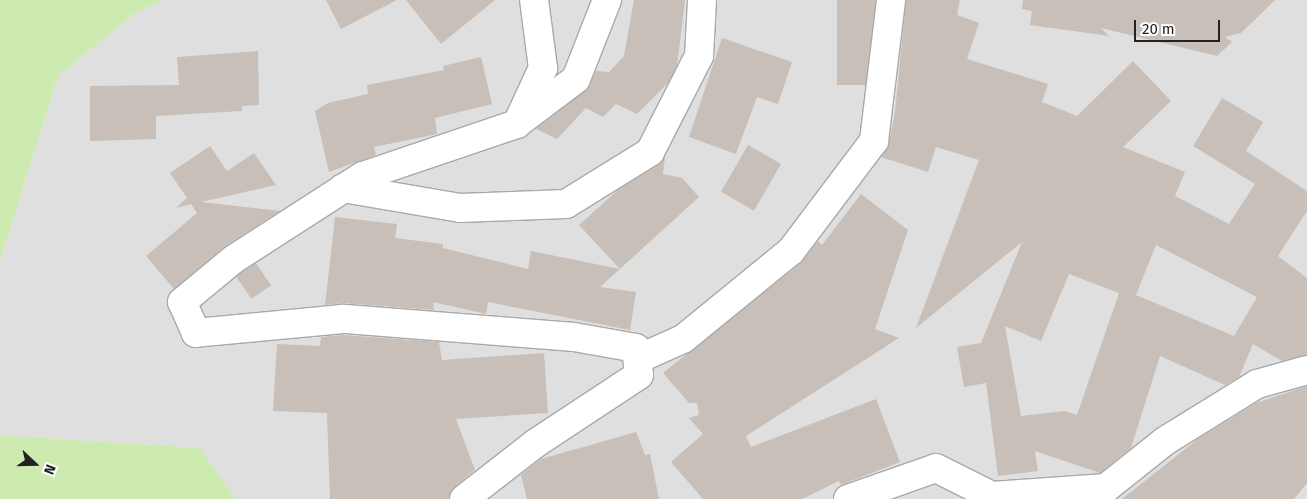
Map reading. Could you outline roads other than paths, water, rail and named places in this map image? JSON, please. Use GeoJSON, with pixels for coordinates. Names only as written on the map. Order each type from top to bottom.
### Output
{"type":"FeatureCollection","features":[{"type":"Feature","properties":{"kind":"street"},"geometry":{"type":"LineString","coordinates":[[517,124],[543,68],[534,0]]}},
{"type":"Feature","properties":{"kind":"street"},"geometry":{"type":"LineString","coordinates":[[464,499],[536,443],[639,375],[636,348],[574,337],[343,319],[196,333],[182,302],[234,259],[363,176],[517,124],[576,79],[607,0]]}},
{"type":"Feature","properties":{"kind":"street"},"geometry":{"type":"LineString","coordinates":[[343,188],[460,208],[566,204],[650,152],[699,56],[702,0]]}},
{"type":"Feature","properties":{"kind":"street"},"geometry":{"type":"LineString","coordinates":[[638,359],[683,339],[791,251],[874,141],[891,0]]}},
{"type":"Feature","properties":{"kind":"street"},"geometry":{"type":"LineString","coordinates":[[848,499],[936,468],[991,498],[1106,488],[1165,441],[1257,384],[1307,370]]}}]}
